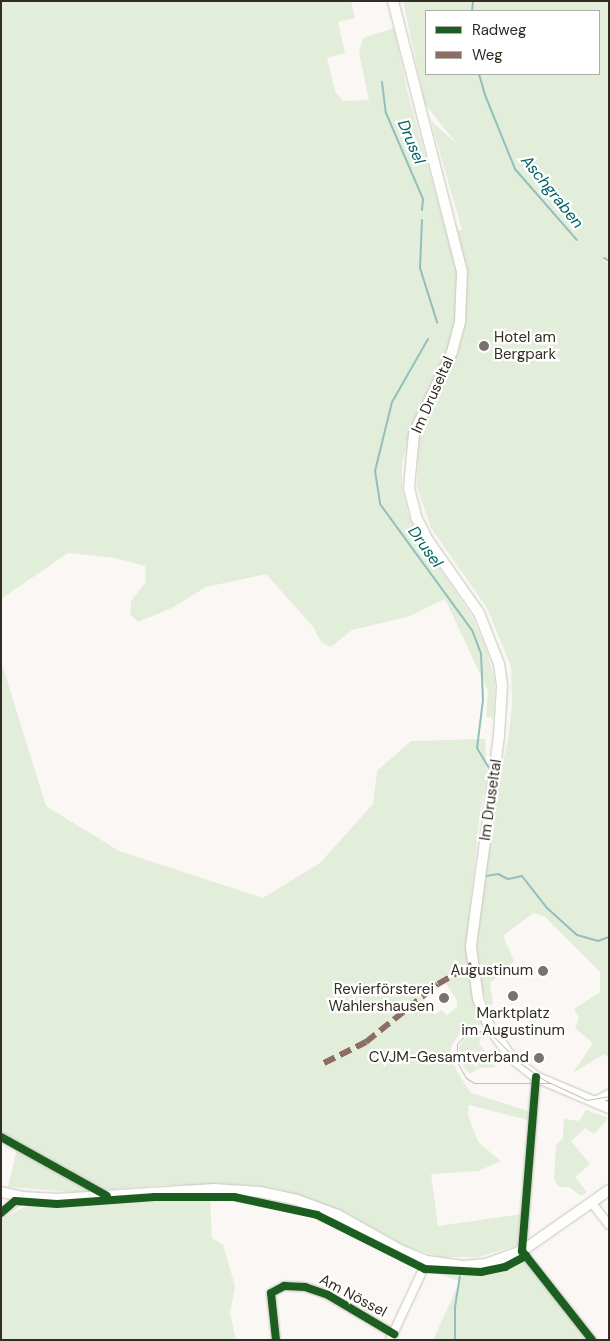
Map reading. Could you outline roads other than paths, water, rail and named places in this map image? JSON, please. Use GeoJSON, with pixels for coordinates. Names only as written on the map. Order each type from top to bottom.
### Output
{"type":"FeatureCollection","features":[{"type":"Feature","properties":{"kind":"main road","name":"Im Druseltal"},"geometry":{"type":"LineString","coordinates":[[393,1],[462,272],[460,322],[452,352],[414,433],[409,488],[416,517],[427,539],[479,613],[499,664],[502,685],[496,768],[474,923],[472,948],[474,982],[485,1021],[504,1049],[520,1064],[536,1077],[609,1108]]}},
{"type":"Feature","properties":{"kind":"main road"},"geometry":{"type":"LineString","coordinates":[[1,1192],[22,1197],[107,1196],[214,1189],[260,1192],[297,1200],[338,1214],[402,1251],[427,1261],[475,1265],[522,1252],[609,1190]]}},
{"type":"Feature","properties":{"kind":"street"},"geometry":{"type":"LineString","coordinates":[[536,1077],[533,1152],[522,1252],[592,1340]]}},
{"type":"Feature","properties":{"kind":"street"},"geometry":{"type":"LineString","coordinates":[[593,1102],[609,1094]]}},
{"type":"Feature","properties":{"kind":"street"},"geometry":{"type":"LineString","coordinates":[[1,1137],[107,1196]]}},
{"type":"Feature","properties":{"kind":"street"},"geometry":{"type":"LineString","coordinates":[[1,1212],[22,1197]]}},
{"type":"Feature","properties":{"kind":"street"},"geometry":{"type":"LineString","coordinates":[[591,1202],[609,1225]]}},
{"type":"Feature","properties":{"kind":"street"},"geometry":{"type":"LineString","coordinates":[[392,1337],[427,1261]]}},
{"type":"Feature","properties":{"kind":"street","name":"Am Nössel"},"geometry":{"type":"LineString","coordinates":[[276,1340],[271,1293],[284,1286],[305,1287],[328,1295],[392,1337]]}},
{"type":"Feature","properties":{"kind":"waterway","name":"Aschgraben"},"geometry":{"type":"LineString","coordinates":[[472,10],[473,1]]}},
{"type":"Feature","properties":{"kind":"waterway","name":"Aschgraben"},"geometry":{"type":"LineString","coordinates":[[479,75],[485,95],[515,169],[577,240]]}},
{"type":"Feature","properties":{"kind":"waterway","name":"Drusel"},"geometry":{"type":"LineString","coordinates":[[382,82],[386,113],[423,199],[422,210]]}},
{"type":"Feature","properties":{"kind":"waterway","name":"Drusel"},"geometry":{"type":"LineString","coordinates":[[422,220],[420,268],[437,322]]}},
{"type":"Feature","properties":{"kind":"waterway","name":"Aschgraben"},"geometry":{"type":"LineString","coordinates":[[604,258],[609,261]]}},
{"type":"Feature","properties":{"kind":"waterway","name":"Drusel"},"geometry":{"type":"LineString","coordinates":[[428,339],[392,402],[375,471],[380,504],[472,630],[481,654],[483,700],[477,748],[489,768]]}},
{"type":"Feature","properties":{"kind":"waterway","name":"Drusel"},"geometry":{"type":"LineString","coordinates":[[486,876],[498,874],[508,879],[522,876],[547,908],[577,935],[598,941],[609,937]]}},
{"type":"Feature","properties":{"kind":"waterway"},"geometry":{"type":"LineString","coordinates":[[455,1340],[455,1307],[460,1276]]}},
{"type":"Feature","properties":{"kind":"tram line"},"geometry":{"type":"LineString","coordinates":[[550,1083],[474,1083],[466,1078],[457,1062],[457,1044],[469,1031],[488,1031],[520,1063],[544,1080],[587,1100],[609,1096]]}},
{"type":"Feature","properties":{"kind":"place","name":"Hotel am Bergpark"},"geometry":{"type":"Point","coordinates":[484,346]}},
{"type":"Feature","properties":{"kind":"place","name":"Augustinum"},"geometry":{"type":"Point","coordinates":[543,971]}},
{"type":"Feature","properties":{"kind":"place","name":"Marktplatz im Augustinum"},"geometry":{"type":"Point","coordinates":[513,996]}},
{"type":"Feature","properties":{"kind":"place","name":"Revierförsterei Wahlershausen"},"geometry":{"type":"Point","coordinates":[444,998]}},
{"type":"Feature","properties":{"kind":"place","name":"CVJM-Gesamtverband"},"geometry":{"type":"Point","coordinates":[539,1058]}}]}
